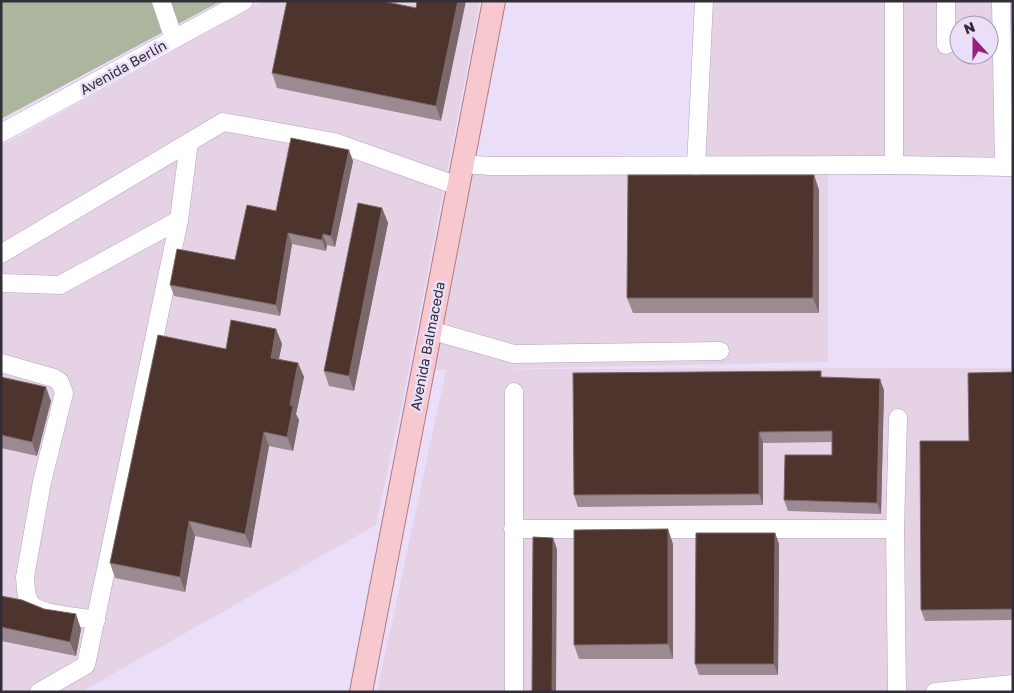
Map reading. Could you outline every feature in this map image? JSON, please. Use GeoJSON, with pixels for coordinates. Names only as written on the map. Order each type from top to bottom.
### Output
{"type":"FeatureCollection","features":[{"type":"Feature","properties":{"kind":"main road","name":"Avenida Balmaceda"},"geometry":{"type":"LineString","coordinates":[[361,692],[494,1]]}},
{"type":"Feature","properties":{"kind":"street"},"geometry":{"type":"LineString","coordinates":[[161,1],[174,39]]}},
{"type":"Feature","properties":{"kind":"street","name":"Avenida Berlín"},"geometry":{"type":"LineString","coordinates":[[1,133],[244,1]]}},
{"type":"Feature","properties":{"kind":"street"},"geometry":{"type":"LineString","coordinates":[[696,166],[704,1]]}},
{"type":"Feature","properties":{"kind":"street"},"geometry":{"type":"LineString","coordinates":[[894,1],[894,165]]}},
{"type":"Feature","properties":{"kind":"street"},"geometry":{"type":"LineString","coordinates":[[946,1],[946,45]]}},
{"type":"Feature","properties":{"kind":"street"},"geometry":{"type":"LineString","coordinates":[[462,164],[1008,167],[1001,1]]}},
{"type":"Feature","properties":{"kind":"street"},"geometry":{"type":"LineString","coordinates":[[1,254],[223,122],[234,122],[334,142],[458,186]]}},
{"type":"Feature","properties":{"kind":"street"},"geometry":{"type":"LineString","coordinates":[[38,692],[86,665],[179,220],[189,142]]}},
{"type":"Feature","properties":{"kind":"street"},"geometry":{"type":"LineString","coordinates":[[1,283],[60,286],[179,220]]}},
{"type":"Feature","properties":{"kind":"street"},"geometry":{"type":"LineString","coordinates":[[430,330],[514,354],[720,351]]}},
{"type":"Feature","properties":{"kind":"street"},"geometry":{"type":"LineString","coordinates":[[1,363],[54,378],[60,382],[64,393],[42,482],[25,578],[26,592],[31,604],[41,610],[96,620]]}},
{"type":"Feature","properties":{"kind":"street"},"geometry":{"type":"LineString","coordinates":[[514,392],[514,692]]}},
{"type":"Feature","properties":{"kind":"street"},"geometry":{"type":"LineString","coordinates":[[897,692],[895,529],[898,418]]}},
{"type":"Feature","properties":{"kind":"street"},"geometry":{"type":"LineString","coordinates":[[513,529],[895,529]]}},
{"type":"Feature","properties":{"kind":"street"},"geometry":{"type":"LineString","coordinates":[[935,692],[1013,684]]}},
{"type":"Feature","properties":{"kind":"shaded area"},"geometry":{"type":"Polygon","coordinates":[[[263,1],[480,1],[404,394],[376,525],[81,692],[1,692],[1,146],[263,1]]]}},
{"type":"Feature","properties":{"kind":"shaded area"},"geometry":{"type":"Polygon","coordinates":[[[697,1],[1013,1],[1013,177],[828,174],[828,362],[491,369],[1013,368],[1013,692],[377,692],[446,370],[432,369],[467,170],[696,173],[697,1]]]}},
{"type":"Feature","properties":{"kind":"green space"},"geometry":{"type":"Polygon","coordinates":[[[1,1],[221,1],[1,119],[1,1]]]}},
{"type":"Feature","properties":{"kind":"building"},"geometry":{"type":"Polygon","coordinates":[[[287,1],[382,1],[416,8],[417,1],[458,1],[436,106],[272,73],[287,1]]]}},
{"type":"Feature","properties":{"kind":"building"},"geometry":{"type":"Polygon","coordinates":[[[291,138],[349,150],[331,236],[323,234],[322,240],[288,233],[276,305],[170,285],[177,249],[235,260],[247,205],[276,211],[291,138]]]}},
{"type":"Feature","properties":{"kind":"building"},"geometry":{"type":"Polygon","coordinates":[[[628,175],[814,175],[813,298],[627,298],[628,175]]]}},
{"type":"Feature","properties":{"kind":"building"},"geometry":{"type":"Polygon","coordinates":[[[358,203],[382,208],[349,376],[324,371],[358,203]]]}},
{"type":"Feature","properties":{"kind":"building"},"geometry":{"type":"Polygon","coordinates":[[[231,320],[276,329],[271,358],[298,363],[290,405],[293,406],[287,437],[264,432],[245,534],[189,521],[180,577],[110,563],[158,335],[226,349],[231,320]]]}},
{"type":"Feature","properties":{"kind":"building"},"geometry":{"type":"Polygon","coordinates":[[[821,371],[821,377],[880,379],[877,503],[784,500],[785,455],[832,455],[832,431],[759,432],[759,494],[574,495],[573,373],[821,371]]]}},
{"type":"Feature","properties":{"kind":"building"},"geometry":{"type":"Polygon","coordinates":[[[1013,372],[1013,609],[921,610],[920,441],[969,441],[968,373],[1013,372]]]}},
{"type":"Feature","properties":{"kind":"building"},"geometry":{"type":"Polygon","coordinates":[[[1,377],[46,387],[32,442],[1,435],[1,377]]]}},
{"type":"Feature","properties":{"kind":"building"},"geometry":{"type":"Polygon","coordinates":[[[668,529],[668,644],[574,645],[574,530],[668,529]]]}},
{"type":"Feature","properties":{"kind":"building"},"geometry":{"type":"Polygon","coordinates":[[[696,533],[775,533],[774,664],[695,664],[696,533]]]}},
{"type":"Feature","properties":{"kind":"building"},"geometry":{"type":"Polygon","coordinates":[[[533,537],[553,538],[552,692],[532,692],[533,537]]]}},
{"type":"Feature","properties":{"kind":"building"},"geometry":{"type":"Polygon","coordinates":[[[1,596],[22,600],[44,609],[76,614],[70,642],[1,627],[1,596]]]}}]}
